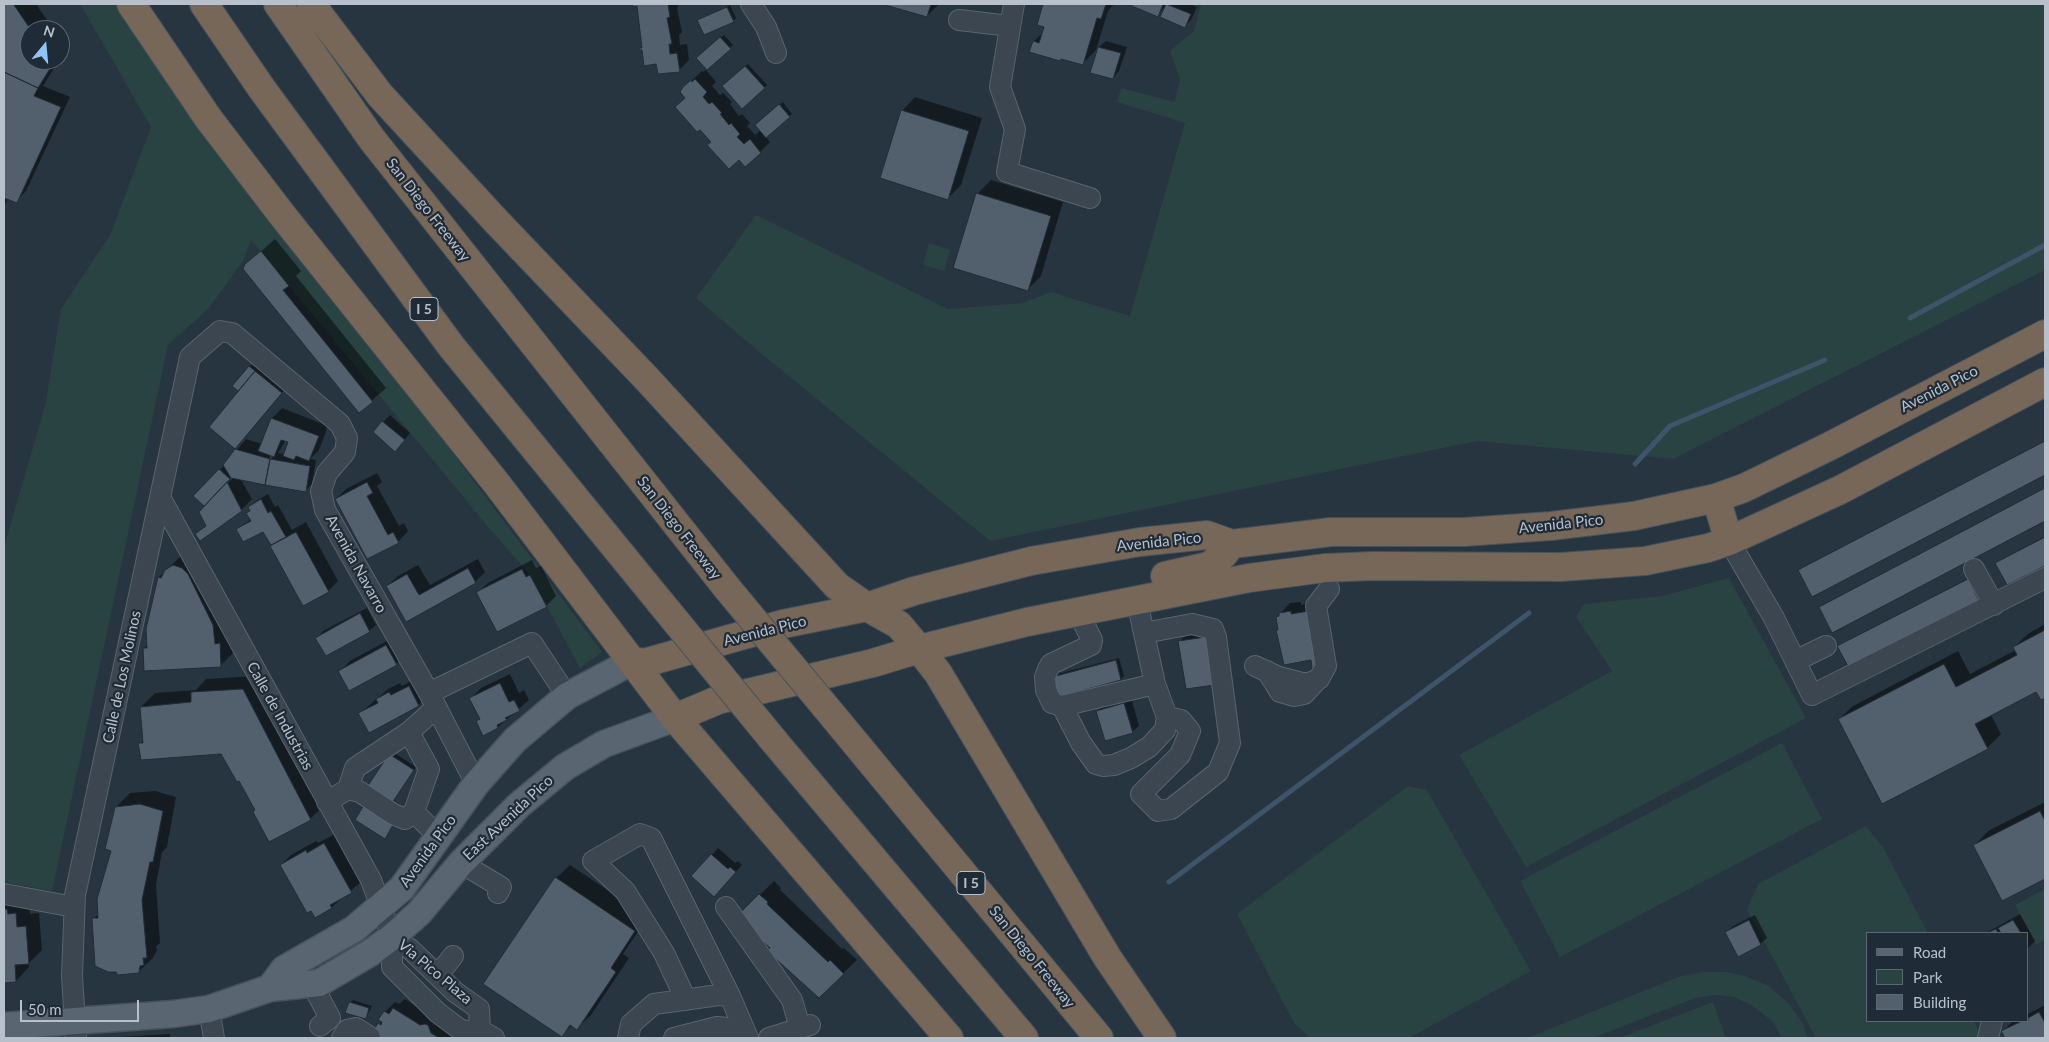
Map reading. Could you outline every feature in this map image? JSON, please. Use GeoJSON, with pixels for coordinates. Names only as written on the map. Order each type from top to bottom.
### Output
{"type":"FeatureCollection","features":[{"type":"Feature","properties":{"kind":"highway"},"geometry":{"type":"LineString","coordinates":[[131,4],[208,118],[497,484],[675,718],[949,1038]]}},
{"type":"Feature","properties":{"kind":"highway","name":"I 5"},"geometry":{"type":"LineString","coordinates":[[204,4],[262,90],[451,346],[774,740],[1024,1038]]}},
{"type":"Feature","properties":{"kind":"highway","name":"San Diego Freeway"},"geometry":{"type":"LineString","coordinates":[[278,4],[371,138],[726,588],[1099,1038]]}},
{"type":"Feature","properties":{"kind":"highway"},"geometry":{"type":"LineString","coordinates":[[311,4],[380,94],[496,221],[647,379],[836,586],[867,608],[899,624],[938,673],[1106,957],[1162,1038]]}},
{"type":"Feature","properties":{"kind":"highway","name":"Avenida Pico"},"geometry":{"type":"LineString","coordinates":[[633,661],[644,663],[783,624],[867,608],[914,591],[1031,561],[1140,542],[1206,535],[1232,544],[1331,532],[1464,532],[1551,526],[1634,516],[1716,498],[1744,488],[1830,446],[2045,334]]}},
{"type":"Feature","properties":{"kind":"highway"},"geometry":{"type":"LineString","coordinates":[[919,649],[1027,622],[1249,578],[1326,568],[1373,566],[1560,567],[1644,561],[1708,548],[1729,541],[1840,490],[2045,382]]}},
{"type":"Feature","properties":{"kind":"highway"},"geometry":{"type":"LineString","coordinates":[[1716,498],[1729,541]]}},
{"type":"Feature","properties":{"kind":"highway"},"geometry":{"type":"LineString","coordinates":[[1249,578],[1259,560],[1270,557],[1304,554],[1324,544],[1331,532]]}},
{"type":"Feature","properties":{"kind":"highway"},"geometry":{"type":"LineString","coordinates":[[1138,600],[1152,580],[1209,566],[1223,555],[1232,544]]}},
{"type":"Feature","properties":{"kind":"highway","name":"East Avenida Pico"},"geometry":{"type":"LineString","coordinates":[[675,718],[718,700],[873,663],[919,649]]}},
{"type":"Feature","properties":{"kind":"main road","name":"Avenida Pico"},"geometry":{"type":"LineString","coordinates":[[380,908],[402,888],[476,784],[515,740],[567,696],[633,661]]}},
{"type":"Feature","properties":{"kind":"main road","name":"East Avenida Pico"},"geometry":{"type":"LineString","coordinates":[[76,1029],[209,1009],[270,988],[319,982],[361,958],[392,937],[419,913],[461,863],[518,805],[565,767],[604,744],[675,718]]}},
{"type":"Feature","properties":{"kind":"main road"},"geometry":{"type":"LineString","coordinates":[[270,988],[284,969],[354,929],[380,908]]}},
{"type":"Feature","properties":{"kind":"main road"},"geometry":{"type":"LineString","coordinates":[[4,1026],[76,1029]]}},
{"type":"Feature","properties":{"kind":"street"},"geometry":{"type":"LineString","coordinates":[[751,4],[766,27],[776,54]]}},
{"type":"Feature","properties":{"kind":"street"},"geometry":{"type":"LineString","coordinates":[[1014,4],[1000,87],[1014,129],[1007,172],[1090,198]]}},
{"type":"Feature","properties":{"kind":"street"},"geometry":{"type":"LineString","coordinates":[[959,20],[1010,26]]}},
{"type":"Feature","properties":{"kind":"street","name":"Calle de Los Molinos"},"geometry":{"type":"LineString","coordinates":[[76,1029],[72,976],[74,907],[77,886],[190,357],[220,331]]}},
{"type":"Feature","properties":{"kind":"street","name":"Avenida Navarro"},"geometry":{"type":"LineString","coordinates":[[220,331],[232,334],[340,424],[347,438],[345,452],[327,474],[321,491],[325,510],[432,700],[476,784]]}},
{"type":"Feature","properties":{"kind":"street","name":"Calle de Industrias"},"geometry":{"type":"LineString","coordinates":[[161,499],[371,880],[392,937]]}},
{"type":"Feature","properties":{"kind":"street"},"geometry":{"type":"LineString","coordinates":[[1729,541],[1769,609],[1812,695],[2045,578]]}},
{"type":"Feature","properties":{"kind":"street"},"geometry":{"type":"LineString","coordinates":[[1974,569],[1994,605]]}},
{"type":"Feature","properties":{"kind":"street"},"geometry":{"type":"LineString","coordinates":[[1261,668],[1279,677],[1302,683],[1309,683],[1318,679],[1326,666],[1316,606],[1329,589]]}},
{"type":"Feature","properties":{"kind":"street"},"geometry":{"type":"LineString","coordinates":[[1062,706],[1081,743],[1096,764],[1103,766],[1114,765],[1131,758],[1149,747],[1165,730],[1167,717],[1155,684],[1138,600]]}},
{"type":"Feature","properties":{"kind":"street"},"geometry":{"type":"LineString","coordinates":[[1078,612],[1092,640],[1091,645],[1051,664],[1045,677],[1046,690],[1052,703],[1062,706],[1155,684]]}},
{"type":"Feature","properties":{"kind":"street"},"geometry":{"type":"LineString","coordinates":[[1144,632],[1192,624],[1213,629],[1216,637],[1230,743],[1218,772],[1171,809],[1158,810],[1141,794],[1180,755],[1190,730],[1181,720],[1167,717]]}},
{"type":"Feature","properties":{"kind":"street"},"geometry":{"type":"LineString","coordinates":[[327,802],[348,789],[355,768],[409,732],[432,700],[532,643],[567,696]]}},
{"type":"Feature","properties":{"kind":"street"},"geometry":{"type":"LineString","coordinates":[[1795,661],[1826,646]]}},
{"type":"Feature","properties":{"kind":"street"},"geometry":{"type":"LineString","coordinates":[[348,789],[360,792],[393,814],[405,819],[414,812],[430,769],[409,732]]}},
{"type":"Feature","properties":{"kind":"street"},"geometry":{"type":"LineString","coordinates":[[414,812],[439,837]]}},
{"type":"Feature","properties":{"kind":"street"},"geometry":{"type":"LineString","coordinates":[[686,1000],[664,953],[625,891],[593,861],[640,834],[651,838],[730,996],[748,1038]]}},
{"type":"Feature","properties":{"kind":"street"},"geometry":{"type":"LineString","coordinates":[[461,863],[501,886],[498,893]]}},
{"type":"Feature","properties":{"kind":"street"},"geometry":{"type":"LineString","coordinates":[[4,894],[74,907]]}},
{"type":"Feature","properties":{"kind":"street"},"geometry":{"type":"LineString","coordinates":[[726,907],[792,1000],[805,1027],[769,1038]]}},
{"type":"Feature","properties":{"kind":"street","name":"Via Pico Plaza"},"geometry":{"type":"LineString","coordinates":[[392,937],[410,949],[455,992],[479,1009],[488,1036],[462,1031],[438,1013],[392,967],[392,937]]}},
{"type":"Feature","properties":{"kind":"street"},"geometry":{"type":"LineString","coordinates":[[438,975],[453,956]]}},
{"type":"Feature","properties":{"kind":"street"},"geometry":{"type":"LineString","coordinates":[[312,984],[330,1018],[320,1026]]}},
{"type":"Feature","properties":{"kind":"street"},"geometry":{"type":"LineString","coordinates":[[628,1038],[631,1024],[654,1004],[719,995],[730,996]]}},
{"type":"Feature","properties":{"kind":"street"},"geometry":{"type":"LineString","coordinates":[[209,1009],[214,1038]]}},
{"type":"Feature","properties":{"kind":"street"},"geometry":{"type":"LineString","coordinates":[[1988,1038],[1992,1022]]}},
{"type":"Feature","properties":{"kind":"street"},"geometry":{"type":"LineString","coordinates":[[674,1038],[717,1027],[727,1028],[733,1038]]}},
{"type":"Feature","properties":{"kind":"street"},"geometry":{"type":"LineString","coordinates":[[342,1038],[347,1030],[356,1028],[370,1037]]}},
{"type":"Feature","properties":{"kind":"green space"},"geometry":{"type":"Polygon","coordinates":[[[80,4],[115,4],[195,121],[446,444],[602,652],[580,668],[530,575],[251,240],[243,261],[209,308],[168,345],[52,891],[4,882],[4,547],[45,406],[61,309],[110,235],[151,127],[80,4]]]}},
{"type":"Feature","properties":{"kind":"green space"},"geometry":{"type":"Polygon","coordinates":[[[1201,4],[2045,4],[2045,270],[1673,459],[1477,441],[990,541],[696,298],[756,215],[948,309],[1022,303],[1051,292],[1130,316],[1185,123],[1117,102],[1121,88],[1175,102],[1180,79],[1170,51],[1194,31],[1201,4]]]}},
{"type":"Feature","properties":{"kind":"green space"},"geometry":{"type":"Polygon","coordinates":[[[929,243],[950,250],[944,271],[923,265],[929,243]]]}},
{"type":"Feature","properties":{"kind":"green space"},"geometry":{"type":"Polygon","coordinates":[[[1729,578],[1806,718],[1526,867],[1459,755],[1612,671],[1576,617],[1584,604],[1662,596],[1729,578]]]}},
{"type":"Feature","properties":{"kind":"green space"},"geometry":{"type":"Polygon","coordinates":[[[1782,743],[1822,819],[1560,957],[1520,881],[1782,743]]]}},
{"type":"Feature","properties":{"kind":"green space"},"geometry":{"type":"Polygon","coordinates":[[[1408,786],[1427,790],[1531,971],[1409,1038],[1310,1038],[1294,1023],[1237,914],[1408,786]]]}},
{"type":"Feature","properties":{"kind":"green space"},"geometry":{"type":"Polygon","coordinates":[[[1866,826],[1884,849],[1927,932],[1866,932],[1866,1022],[1974,1022],[1981,1035],[1978,1038],[1816,1038],[1747,910],[1758,884],[1866,826]]]}},
{"type":"Feature","properties":{"kind":"green space"},"geometry":{"type":"Polygon","coordinates":[[[2045,889],[2045,940],[2036,945],[2015,905],[2045,889]]]}},
{"type":"Feature","properties":{"kind":"green space"},"geometry":{"type":"Polygon","coordinates":[[[1701,972],[1726,972],[1745,976],[1769,986],[1790,1005],[1803,1024],[1808,1038],[1782,1038],[1772,1021],[1753,1006],[1734,997],[1717,995],[1695,998],[1593,1038],[1527,1038],[1678,977],[1701,972]]]}},
{"type":"Feature","properties":{"kind":"green space"},"geometry":{"type":"Polygon","coordinates":[[[1713,1002],[1726,1038],[1619,1038],[1713,1002]]]}},
{"type":"Feature","properties":{"kind":"building"},"geometry":{"type":"Polygon","coordinates":[[[4,4],[17,4],[14,5],[24,20],[20,20],[20,70],[49,70],[38,88],[4,72],[4,4]]]}},
{"type":"Feature","properties":{"kind":"building"},"geometry":{"type":"Polygon","coordinates":[[[633,4],[668,4],[670,17],[667,18],[672,44],[669,44],[670,54],[677,53],[680,72],[658,74],[656,64],[644,66],[642,50],[639,48],[642,48],[637,6],[633,7],[633,4]]]}},
{"type":"Feature","properties":{"kind":"building"},"geometry":{"type":"Polygon","coordinates":[[[882,4],[931,4],[927,17],[882,4]]]}},
{"type":"Feature","properties":{"kind":"building"},"geometry":{"type":"Polygon","coordinates":[[[1043,4],[1106,4],[1101,19],[1097,18],[1083,65],[1029,52],[1033,41],[1039,43],[1044,27],[1037,25],[1043,4]]]}},
{"type":"Feature","properties":{"kind":"building"},"geometry":{"type":"Polygon","coordinates":[[[1133,4],[1163,4],[1158,17],[1132,6],[1133,4]]]}},
{"type":"Feature","properties":{"kind":"building"},"geometry":{"type":"Polygon","coordinates":[[[1166,4],[1191,14],[1185,28],[1160,17],[1166,4]]]}},
{"type":"Feature","properties":{"kind":"building"},"geometry":{"type":"Polygon","coordinates":[[[727,7],[734,22],[704,35],[697,20],[727,7]]]}},
{"type":"Feature","properties":{"kind":"building"},"geometry":{"type":"Polygon","coordinates":[[[720,37],[731,49],[707,70],[696,58],[720,37]]]}},
{"type":"Feature","properties":{"kind":"building"},"geometry":{"type":"Polygon","coordinates":[[[1098,47],[1121,53],[1113,79],[1090,73],[1098,47]]]}},
{"type":"Feature","properties":{"kind":"building"},"geometry":{"type":"Polygon","coordinates":[[[745,66],[765,88],[742,109],[722,86],[745,66]]]}},
{"type":"Feature","properties":{"kind":"building"},"geometry":{"type":"Polygon","coordinates":[[[4,72],[38,88],[34,96],[61,107],[17,203],[4,198],[4,72]]]}},
{"type":"Feature","properties":{"kind":"building"},"geometry":{"type":"Polygon","coordinates":[[[695,79],[707,92],[703,97],[709,104],[712,102],[722,113],[720,114],[729,125],[731,123],[740,134],[737,137],[744,144],[750,139],[761,153],[745,167],[739,160],[729,169],[707,145],[711,142],[700,130],[697,132],[675,107],[685,98],[680,92],[683,87],[695,79]]]}},
{"type":"Feature","properties":{"kind":"building"},"geometry":{"type":"Polygon","coordinates":[[[779,104],[790,117],[766,138],[755,125],[779,104]]]}},
{"type":"Feature","properties":{"kind":"building"},"geometry":{"type":"Polygon","coordinates":[[[901,110],[969,131],[948,200],[880,178],[901,110]]]}},
{"type":"Feature","properties":{"kind":"building"},"geometry":{"type":"Polygon","coordinates":[[[976,193],[1051,216],[1028,291],[953,268],[976,193]]]}},
{"type":"Feature","properties":{"kind":"building"},"geometry":{"type":"Polygon","coordinates":[[[261,251],[289,286],[283,290],[373,402],[359,413],[243,269],[245,264],[261,251]]]}},
{"type":"Feature","properties":{"kind":"building"},"geometry":{"type":"Polygon","coordinates":[[[249,366],[255,371],[238,391],[232,386],[249,366]]]}},
{"type":"Feature","properties":{"kind":"building"},"geometry":{"type":"Polygon","coordinates":[[[255,371],[282,393],[235,449],[209,427],[255,371]]]}},
{"type":"Feature","properties":{"kind":"building"},"geometry":{"type":"Polygon","coordinates":[[[271,418],[319,436],[309,461],[296,456],[294,460],[283,456],[288,442],[281,440],[274,457],[258,451],[271,418]]]}},
{"type":"Feature","properties":{"kind":"building"},"geometry":{"type":"Polygon","coordinates":[[[382,421],[405,440],[395,452],[373,432],[382,421]]]}},
{"type":"Feature","properties":{"kind":"building"},"geometry":{"type":"Polygon","coordinates":[[[2045,441],[2045,475],[1812,597],[1798,570],[2045,441]]]}},
{"type":"Feature","properties":{"kind":"building"},"geometry":{"type":"Polygon","coordinates":[[[235,449],[270,459],[265,485],[231,478],[223,465],[235,449]]]}},
{"type":"Feature","properties":{"kind":"building"},"geometry":{"type":"Polygon","coordinates":[[[270,459],[310,466],[306,492],[265,485],[270,459]]]}},
{"type":"Feature","properties":{"kind":"building"},"geometry":{"type":"Polygon","coordinates":[[[219,469],[230,479],[204,506],[193,496],[219,469]]]}},
{"type":"Feature","properties":{"kind":"building"},"geometry":{"type":"Polygon","coordinates":[[[227,482],[242,511],[200,541],[195,534],[206,526],[199,512],[227,482]]]}},
{"type":"Feature","properties":{"kind":"building"},"geometry":{"type":"Polygon","coordinates":[[[367,482],[373,493],[367,496],[388,535],[393,532],[399,543],[367,559],[335,499],[367,482]]]}},
{"type":"Feature","properties":{"kind":"building"},"geometry":{"type":"Polygon","coordinates":[[[2045,488],[2045,521],[1832,633],[1819,607],[2045,488]]]}},
{"type":"Feature","properties":{"kind":"building"},"geometry":{"type":"Polygon","coordinates":[[[261,499],[268,513],[271,511],[286,537],[271,545],[263,532],[243,542],[236,529],[251,521],[246,513],[250,511],[248,507],[261,499]]]}},
{"type":"Feature","properties":{"kind":"building"},"geometry":{"type":"Polygon","coordinates":[[[296,532],[329,592],[303,606],[270,546],[296,532]]]}},
{"type":"Feature","properties":{"kind":"building"},"geometry":{"type":"Polygon","coordinates":[[[2045,537],[2045,566],[2007,585],[1995,563],[2045,537]]]}},
{"type":"Feature","properties":{"kind":"building"},"geometry":{"type":"Polygon","coordinates":[[[173,565],[182,568],[188,574],[213,625],[215,644],[220,643],[221,667],[144,671],[143,648],[147,648],[146,629],[158,577],[161,578],[165,570],[173,565]]]}},
{"type":"Feature","properties":{"kind":"building"},"geometry":{"type":"Polygon","coordinates":[[[468,568],[476,583],[406,622],[386,586],[407,574],[419,595],[468,568]]]}},
{"type":"Feature","properties":{"kind":"building"},"geometry":{"type":"Polygon","coordinates":[[[522,569],[526,577],[530,575],[547,607],[497,632],[476,592],[522,569]]]}},
{"type":"Feature","properties":{"kind":"building"},"geometry":{"type":"Polygon","coordinates":[[[1968,579],[1979,601],[1849,668],[1837,646],[1968,579]]]}},
{"type":"Feature","properties":{"kind":"building"},"geometry":{"type":"Polygon","coordinates":[[[1291,611],[1291,614],[1309,611],[1318,667],[1312,668],[1311,660],[1284,665],[1276,630],[1278,630],[1276,617],[1279,616],[1279,613],[1291,611]]]}},
{"type":"Feature","properties":{"kind":"building"},"geometry":{"type":"Polygon","coordinates":[[[360,613],[370,632],[326,656],[315,638],[360,613]]]}},
{"type":"Feature","properties":{"kind":"building"},"geometry":{"type":"Polygon","coordinates":[[[2045,630],[2045,698],[2041,700],[2036,692],[1975,724],[1988,749],[1882,804],[1838,719],[1944,664],[1956,687],[2017,655],[2013,647],[2045,630]]]}},
{"type":"Feature","properties":{"kind":"building"},"geometry":{"type":"Polygon","coordinates":[[[1206,637],[1214,685],[1186,689],[1178,641],[1206,637]]]}},
{"type":"Feature","properties":{"kind":"building"},"geometry":{"type":"Polygon","coordinates":[[[386,645],[397,665],[349,691],[338,671],[386,645]]]}},
{"type":"Feature","properties":{"kind":"building"},"geometry":{"type":"Polygon","coordinates":[[[1116,660],[1121,680],[1058,697],[1052,677],[1116,660]]]}},
{"type":"Feature","properties":{"kind":"building"},"geometry":{"type":"Polygon","coordinates":[[[500,683],[509,702],[514,700],[520,711],[505,718],[507,720],[497,725],[498,728],[483,736],[476,721],[480,719],[469,698],[500,683]]]}},
{"type":"Feature","properties":{"kind":"building"},"geometry":{"type":"Polygon","coordinates":[[[409,686],[419,706],[369,733],[358,713],[378,703],[376,699],[389,692],[391,695],[409,686]]]}},
{"type":"Feature","properties":{"kind":"building"},"geometry":{"type":"Polygon","coordinates":[[[243,689],[311,820],[269,842],[253,812],[255,810],[221,754],[141,760],[138,743],[143,743],[140,707],[191,702],[191,692],[243,689]]]}},
{"type":"Feature","properties":{"kind":"building"},"geometry":{"type":"Polygon","coordinates":[[[1124,703],[1133,733],[1105,741],[1096,711],[1124,703]]]}},
{"type":"Feature","properties":{"kind":"building"},"geometry":{"type":"Polygon","coordinates":[[[389,754],[414,770],[392,803],[367,787],[389,754]]]}},
{"type":"Feature","properties":{"kind":"building"},"geometry":{"type":"Polygon","coordinates":[[[140,804],[163,811],[153,862],[150,862],[142,900],[147,958],[143,958],[144,965],[140,966],[139,973],[118,975],[116,972],[108,972],[95,966],[92,918],[98,918],[97,899],[111,851],[105,849],[115,807],[140,804]]]}},
{"type":"Feature","properties":{"kind":"building"},"geometry":{"type":"Polygon","coordinates":[[[364,805],[394,823],[385,839],[355,820],[364,805]]]}},
{"type":"Feature","properties":{"kind":"building"},"geometry":{"type":"Polygon","coordinates":[[[2040,811],[2045,821],[2045,879],[2002,901],[1973,845],[2040,811]]]}},
{"type":"Feature","properties":{"kind":"building"},"geometry":{"type":"Polygon","coordinates":[[[324,843],[352,893],[330,905],[332,908],[315,918],[311,911],[307,913],[280,865],[306,850],[307,853],[324,843]]]}},
{"type":"Feature","properties":{"kind":"building"},"geometry":{"type":"Polygon","coordinates":[[[711,854],[728,869],[730,867],[736,872],[714,897],[691,876],[711,854]]]}},
{"type":"Feature","properties":{"kind":"building"},"geometry":{"type":"Polygon","coordinates":[[[555,877],[635,931],[611,968],[616,972],[577,1030],[570,1025],[562,1037],[483,984],[555,877]]]}},
{"type":"Feature","properties":{"kind":"building"},"geometry":{"type":"Polygon","coordinates":[[[759,894],[768,902],[767,904],[828,962],[830,960],[844,974],[819,998],[767,951],[770,948],[745,925],[739,914],[759,894]]]}},
{"type":"Feature","properties":{"kind":"building"},"geometry":{"type":"Polygon","coordinates":[[[4,909],[7,909],[8,914],[16,913],[17,927],[26,926],[29,964],[15,965],[16,982],[4,983],[4,909]]]}},
{"type":"Feature","properties":{"kind":"building"},"geometry":{"type":"Polygon","coordinates":[[[1749,920],[1761,945],[1738,957],[1725,932],[1749,920]]]}},
{"type":"Feature","properties":{"kind":"building"},"geometry":{"type":"Polygon","coordinates":[[[2013,920],[2020,932],[2000,932],[1998,928],[2013,920]]]}},
{"type":"Feature","properties":{"kind":"building"},"geometry":{"type":"Polygon","coordinates":[[[349,1002],[369,1008],[366,1019],[345,1013],[349,1002]]]}},
{"type":"Feature","properties":{"kind":"building"},"geometry":{"type":"Polygon","coordinates":[[[393,1008],[420,1025],[428,1025],[431,1033],[439,1038],[369,1038],[378,1023],[381,1025],[382,1022],[378,1020],[384,1011],[389,1014],[393,1008]]]}},
{"type":"Feature","properties":{"kind":"building"},"geometry":{"type":"Polygon","coordinates":[[[2039,1012],[2045,1023],[2045,1038],[2005,1038],[2001,1031],[2020,1022],[2029,1022],[2029,1017],[2039,1012]]]}},
{"type":"Feature","properties":{"kind":"waterway"},"geometry":{"type":"LineString","coordinates":[[1910,318],[2045,245]]}},
{"type":"Feature","properties":{"kind":"waterway"},"geometry":{"type":"LineString","coordinates":[[1635,464],[1670,426],[1825,360]]}},
{"type":"Feature","properties":{"kind":"waterway"},"geometry":{"type":"LineString","coordinates":[[1169,882],[1529,613]]}}]}
